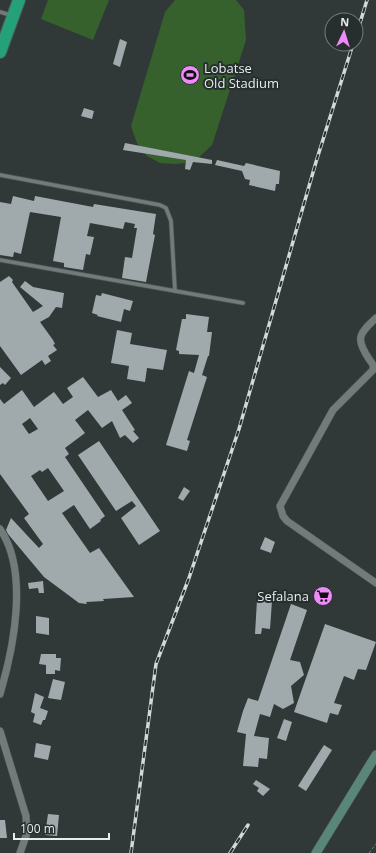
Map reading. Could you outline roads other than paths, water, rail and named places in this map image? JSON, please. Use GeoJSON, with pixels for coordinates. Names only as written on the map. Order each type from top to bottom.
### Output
{"type":"FeatureCollection","features":[{"type":"Feature","properties":{"kind":"highway"},"geometry":{"type":"LineString","coordinates":[[0,52],[19,0]]}},
{"type":"Feature","properties":{"kind":"main road"},"geometry":{"type":"LineString","coordinates":[[316,853],[376,755]]}},
{"type":"Feature","properties":{"kind":"street"},"geometry":{"type":"LineString","coordinates":[[376,318],[363,330],[360,339],[362,349],[373,365],[373,370],[333,410],[280,506],[283,516],[287,521],[376,583]]}},
{"type":"Feature","properties":{"kind":"street"},"geometry":{"type":"LineString","coordinates":[[0,528],[12,556],[18,595],[8,660],[0,694]]}},
{"type":"Feature","properties":{"kind":"street"},"geometry":{"type":"LineString","coordinates":[[0,731],[26,816],[27,833],[24,846],[20,853]]}},
{"type":"Feature","properties":{"kind":"lane"},"geometry":{"type":"LineString","coordinates":[[0,12],[12,16]]}},
{"type":"Feature","properties":{"kind":"lane"},"geometry":{"type":"LineString","coordinates":[[0,176],[160,205],[166,208],[171,221],[175,291]]}},
{"type":"Feature","properties":{"kind":"lane"},"geometry":{"type":"LineString","coordinates":[[0,260],[243,303]]}},
{"type":"Feature","properties":{"kind":"railway"},"geometry":{"type":"LineString","coordinates":[[363,12],[367,0]]}},
{"type":"Feature","properties":{"kind":"railway"},"geometry":{"type":"LineString","coordinates":[[131,853],[156,664],[189,578],[239,429],[316,162],[350,52]]}},
{"type":"Feature","properties":{"kind":"railway"},"geometry":{"type":"LineString","coordinates":[[230,853],[248,825]]}},
{"type":"Feature","properties":{"kind":"place","name":"Lobatse Old Stadium"},"geometry":{"type":"Point","coordinates":[190,75]}},
{"type":"Feature","properties":{"kind":"place","name":"Sefalana"},"geometry":{"type":"Point","coordinates":[323,596]}}]}
